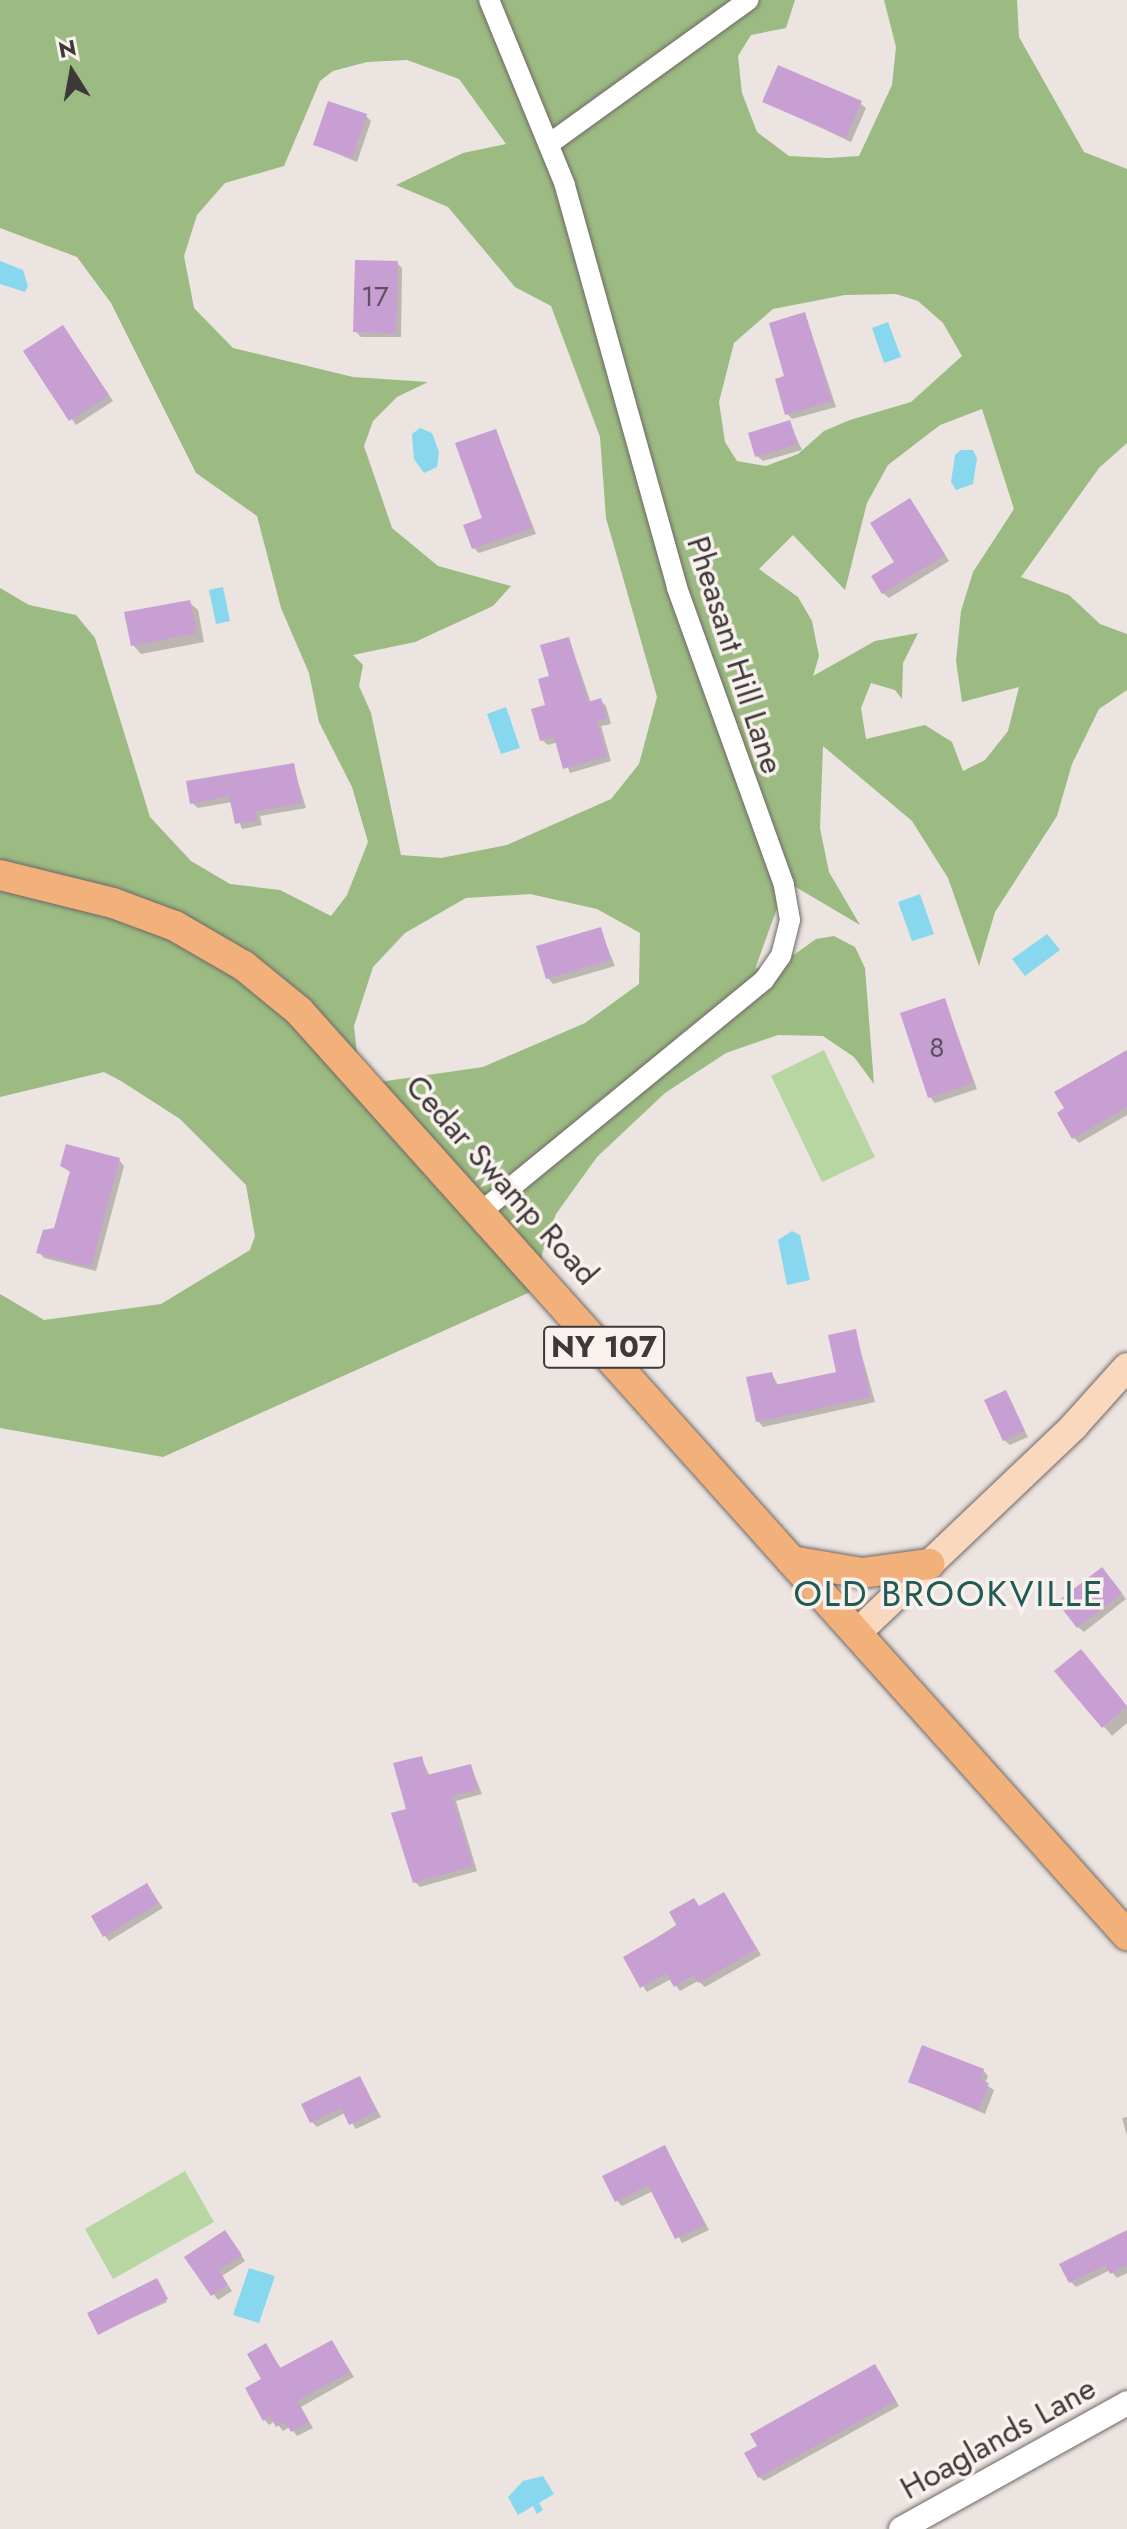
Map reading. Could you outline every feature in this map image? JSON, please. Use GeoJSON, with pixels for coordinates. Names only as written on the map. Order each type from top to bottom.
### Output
{"type":"FeatureCollection","features":[{"type":"Feature","properties":{"kind":"main road","name":"Cedar Swamp Road"},"geometry":{"type":"LineString","coordinates":[[0,875],[113,903],[175,926],[244,966],[299,1011],[859,1631],[1127,1935]]}},
{"type":"Feature","properties":{"kind":"main road"},"geometry":{"type":"LineString","coordinates":[[859,1631],[1127,1367]]}},
{"type":"Feature","properties":{"kind":"main road"},"geometry":{"type":"LineString","coordinates":[[797,1562],[862,1573],[929,1564]]}},
{"type":"Feature","properties":{"kind":"street","name":"Pheasant Hill Lane"},"geometry":{"type":"LineString","coordinates":[[482,1211],[764,980],[781,956],[790,920],[784,885],[677,587],[587,255],[549,144],[489,0]]}},
{"type":"Feature","properties":{"kind":"street"},"geometry":{"type":"LineString","coordinates":[[549,144],[749,0]]}},
{"type":"Feature","properties":{"kind":"street","name":"Hoaglands Lane"},"geometry":{"type":"LineString","coordinates":[[901,2529],[1127,2403]]}},
{"type":"Feature","properties":{"kind":"green space"},"geometry":{"type":"Polygon","coordinates":[[[0,0],[795,0],[786,28],[751,35],[738,56],[742,93],[757,132],[789,156],[829,158],[859,156],[892,85],[896,47],[884,0],[1017,0],[1019,37],[1084,152],[1127,169],[1127,443],[1099,468],[1021,577],[1069,595],[1100,624],[1127,634],[1127,690],[1099,709],[1072,764],[1057,816],[995,912],[979,966],[948,878],[912,821],[823,746],[820,828],[829,872],[860,925],[794,886],[776,911],[755,969],[795,954],[816,939],[834,936],[855,947],[865,968],[874,1084],[854,1057],[823,1036],[778,1035],[726,1053],[665,1093],[597,1157],[556,1214],[542,1254],[543,1274],[236,953],[0,869],[0,588],[29,605],[76,615],[95,638],[150,817],[191,861],[230,884],[280,890],[331,916],[347,895],[368,842],[352,787],[319,722],[309,673],[281,608],[257,516],[196,473],[111,303],[77,257],[0,228],[0,0]],[[407,60],[367,62],[333,71],[320,81],[284,166],[225,183],[197,215],[184,256],[194,308],[233,348],[353,377],[428,382],[397,397],[373,421],[364,446],[392,528],[438,566],[511,586],[493,606],[415,642],[353,655],[363,665],[359,686],[371,713],[401,855],[441,858],[507,845],[611,799],[639,764],[657,697],[606,518],[600,437],[551,306],[515,287],[448,207],[396,185],[463,153],[506,144],[459,79],[407,60]],[[896,294],[845,295],[773,309],[734,343],[719,402],[725,442],[737,461],[766,466],[798,454],[824,431],[911,402],[962,356],[943,323],[918,301],[896,294]],[[982,409],[940,425],[888,465],[867,503],[845,590],[793,535],[759,569],[798,597],[812,621],[819,656],[813,676],[875,641],[918,633],[903,663],[902,699],[895,690],[871,683],[861,708],[866,739],[925,725],[952,742],[963,771],[985,760],[1008,731],[1019,687],[962,702],[956,661],[961,611],[973,572],[1014,509],[982,409]],[[530,894],[466,898],[405,933],[373,967],[354,1026],[359,1071],[379,1082],[483,1067],[585,1023],[639,984],[640,933],[597,909],[530,894]]]}},
{"type":"Feature","properties":{"kind":"green space"},"geometry":{"type":"Polygon","coordinates":[[[0,875],[244,966],[548,1284],[163,1457],[0,1428],[0,1294],[44,1320],[161,1304],[250,1250],[255,1236],[246,1185],[180,1119],[121,1081],[104,1072],[0,1097],[0,875]]]}},
{"type":"Feature","properties":{"kind":"green space"},"geometry":{"type":"Polygon","coordinates":[[[824,1050],[875,1157],[822,1182],[771,1076],[824,1050]]]}},
{"type":"Feature","properties":{"kind":"green space"},"geometry":{"type":"Polygon","coordinates":[[[185,2171],[214,2222],[113,2279],[85,2229],[185,2171]]]}},
{"type":"Feature","properties":{"kind":"water"},"geometry":{"type":"Polygon","coordinates":[[[0,261],[23,270],[28,286],[25,292],[0,284],[0,261]]]}},
{"type":"Feature","properties":{"kind":"water"},"geometry":{"type":"Polygon","coordinates":[[[888,322],[901,357],[884,363],[872,328],[888,322]]]}},
{"type":"Feature","properties":{"kind":"water"},"geometry":{"type":"Polygon","coordinates":[[[420,428],[432,433],[439,452],[437,467],[424,473],[414,459],[412,434],[420,428]]]}},
{"type":"Feature","properties":{"kind":"water"},"geometry":{"type":"Polygon","coordinates":[[[961,450],[973,450],[977,458],[973,484],[956,490],[951,482],[955,455],[961,450]]]}},
{"type":"Feature","properties":{"kind":"water"},"geometry":{"type":"Polygon","coordinates":[[[223,587],[230,621],[216,624],[209,590],[223,587]]]}},
{"type":"Feature","properties":{"kind":"water"},"geometry":{"type":"Polygon","coordinates":[[[506,707],[520,748],[501,754],[487,714],[506,707]]]}},
{"type":"Feature","properties":{"kind":"water"},"geometry":{"type":"Polygon","coordinates":[[[920,894],[934,934],[912,941],[898,902],[920,894]]]}},
{"type":"Feature","properties":{"kind":"water"},"geometry":{"type":"Polygon","coordinates":[[[1047,934],[1060,950],[1025,976],[1012,959],[1047,934]]]}},
{"type":"Feature","properties":{"kind":"water"},"geometry":{"type":"Polygon","coordinates":[[[792,1231],[800,1235],[810,1280],[787,1285],[778,1240],[792,1231]]]}},
{"type":"Feature","properties":{"kind":"water"},"geometry":{"type":"Polygon","coordinates":[[[249,2268],[275,2276],[259,2323],[233,2315],[249,2268]]]}},
{"type":"Feature","properties":{"kind":"water"},"geometry":{"type":"Polygon","coordinates":[[[543,2476],[554,2494],[539,2503],[543,2510],[537,2514],[533,2506],[518,2515],[508,2497],[523,2481],[543,2476]]]}},
{"type":"Feature","properties":{"kind":"building"},"geometry":{"type":"Polygon","coordinates":[[[778,65],[862,101],[846,138],[762,102],[778,65]]]}},
{"type":"Feature","properties":{"kind":"building"},"geometry":{"type":"Polygon","coordinates":[[[328,101],[367,114],[352,158],[313,145],[328,101]]]}},
{"type":"Feature","properties":{"kind":"building"},"geometry":{"type":"Polygon","coordinates":[[[355,260],[398,261],[396,333],[353,332],[355,260]]]}},
{"type":"Feature","properties":{"kind":"building"},"geometry":{"type":"Polygon","coordinates":[[[805,312],[832,401],[785,415],[775,379],[784,376],[769,323],[805,312]]]}},
{"type":"Feature","properties":{"kind":"building"},"geometry":{"type":"Polygon","coordinates":[[[63,325],[109,395],[69,421],[23,351],[63,325]]]}},
{"type":"Feature","properties":{"kind":"building"},"geometry":{"type":"Polygon","coordinates":[[[790,420],[798,444],[755,457],[748,433],[790,420]]]}},
{"type":"Feature","properties":{"kind":"building"},"geometry":{"type":"Polygon","coordinates":[[[496,429],[532,528],[472,549],[463,525],[482,518],[455,443],[496,429]]]}},
{"type":"Feature","properties":{"kind":"building"},"geometry":{"type":"Polygon","coordinates":[[[910,498],[945,555],[882,594],[871,576],[894,562],[870,523],[910,498]]]}},
{"type":"Feature","properties":{"kind":"building"},"geometry":{"type":"Polygon","coordinates":[[[190,600],[197,633],[131,646],[124,612],[190,600]]]}},
{"type":"Feature","properties":{"kind":"building"},"geometry":{"type":"Polygon","coordinates":[[[569,637],[588,702],[601,698],[607,718],[597,721],[607,756],[563,769],[554,737],[540,741],[531,709],[545,705],[538,679],[549,676],[540,645],[569,637]]]}},
{"type":"Feature","properties":{"kind":"building"},"geometry":{"type":"Polygon","coordinates":[[[294,763],[302,803],[256,811],[257,820],[235,824],[229,796],[190,804],[186,781],[294,763]]]}},
{"type":"Feature","properties":{"kind":"building"},"geometry":{"type":"Polygon","coordinates":[[[601,927],[611,960],[546,979],[536,946],[601,927]]]}},
{"type":"Feature","properties":{"kind":"building"},"geometry":{"type":"Polygon","coordinates":[[[945,998],[973,1083],[928,1098],[900,1013],[945,998]]]}},
{"type":"Feature","properties":{"kind":"building"},"geometry":{"type":"Polygon","coordinates":[[[1127,1050],[1127,1107],[1072,1139],[1057,1113],[1064,1108],[1054,1092],[1127,1050]]]}},
{"type":"Feature","properties":{"kind":"building"},"geometry":{"type":"Polygon","coordinates":[[[66,1144],[120,1158],[91,1267],[36,1253],[43,1230],[54,1228],[70,1171],[60,1166],[66,1144]]]}},
{"type":"Feature","properties":{"kind":"building"},"geometry":{"type":"Polygon","coordinates":[[[856,1329],[870,1397],[756,1422],[746,1377],[772,1372],[775,1385],[836,1372],[828,1335],[856,1329]]]}},
{"type":"Feature","properties":{"kind":"building"},"geometry":{"type":"Polygon","coordinates":[[[1006,1390],[1025,1431],[1003,1441],[984,1400],[1006,1390]]]}},
{"type":"Feature","properties":{"kind":"building"},"geometry":{"type":"Polygon","coordinates":[[[1102,1567],[1122,1593],[1077,1628],[1057,1602],[1102,1567]]]}},
{"type":"Feature","properties":{"kind":"building"},"geometry":{"type":"Polygon","coordinates":[[[1081,1649],[1127,1706],[1102,1728],[1054,1671],[1081,1649]]]}},
{"type":"Feature","properties":{"kind":"building"},"geometry":{"type":"Polygon","coordinates":[[[422,1756],[427,1775],[471,1764],[478,1789],[452,1796],[473,1866],[413,1883],[391,1813],[406,1809],[393,1763],[422,1756]]]}},
{"type":"Feature","properties":{"kind":"building"},"geometry":{"type":"Polygon","coordinates":[[[147,1883],[159,1903],[103,1937],[91,1916],[147,1883]]]}},
{"type":"Feature","properties":{"kind":"building"},"geometry":{"type":"Polygon","coordinates":[[[724,1892],[757,1949],[698,1983],[694,1975],[674,1987],[666,1973],[640,1988],[623,1957],[677,1926],[669,1912],[694,1898],[699,1906],[724,1892]]]}},
{"type":"Feature","properties":{"kind":"building"},"geometry":{"type":"Polygon","coordinates":[[[922,2045],[984,2069],[980,2080],[989,2083],[979,2110],[908,2082],[922,2045]]]}},
{"type":"Feature","properties":{"kind":"building"},"geometry":{"type":"Polygon","coordinates":[[[360,2076],[377,2111],[349,2125],[341,2108],[310,2123],[301,2104],[360,2076]]]}},
{"type":"Feature","properties":{"kind":"building"},"geometry":{"type":"Polygon","coordinates":[[[665,2145],[705,2225],[675,2239],[648,2185],[615,2202],[602,2176],[665,2145]]]}},
{"type":"Feature","properties":{"kind":"building"},"geometry":{"type":"Polygon","coordinates":[[[225,2230],[242,2255],[219,2270],[228,2285],[211,2296],[184,2257],[225,2230]]]}},
{"type":"Feature","properties":{"kind":"building"},"geometry":{"type":"Polygon","coordinates":[[[1127,2230],[1127,2265],[1110,2274],[1106,2265],[1069,2283],[1059,2264],[1127,2230]]]}},
{"type":"Feature","properties":{"kind":"building"},"geometry":{"type":"Polygon","coordinates":[[[157,2278],[168,2299],[98,2335],[87,2313],[157,2278]]]}},
{"type":"Feature","properties":{"kind":"building"},"geometry":{"type":"Polygon","coordinates":[[[332,2340],[350,2372],[297,2401],[309,2422],[291,2432],[285,2422],[276,2427],[270,2416],[263,2421],[245,2388],[261,2379],[247,2354],[266,2343],[280,2368],[332,2340]]]}},
{"type":"Feature","properties":{"kind":"building"},"geometry":{"type":"Polygon","coordinates":[[[875,2364],[896,2401],[758,2478],[744,2453],[757,2446],[750,2434],[875,2364]]]}},
{"type":"Feature","properties":{"kind":"district","name":"OLD BROOKVILLE"},"geometry":{"type":"Point","coordinates":[949,1594]}}]}
